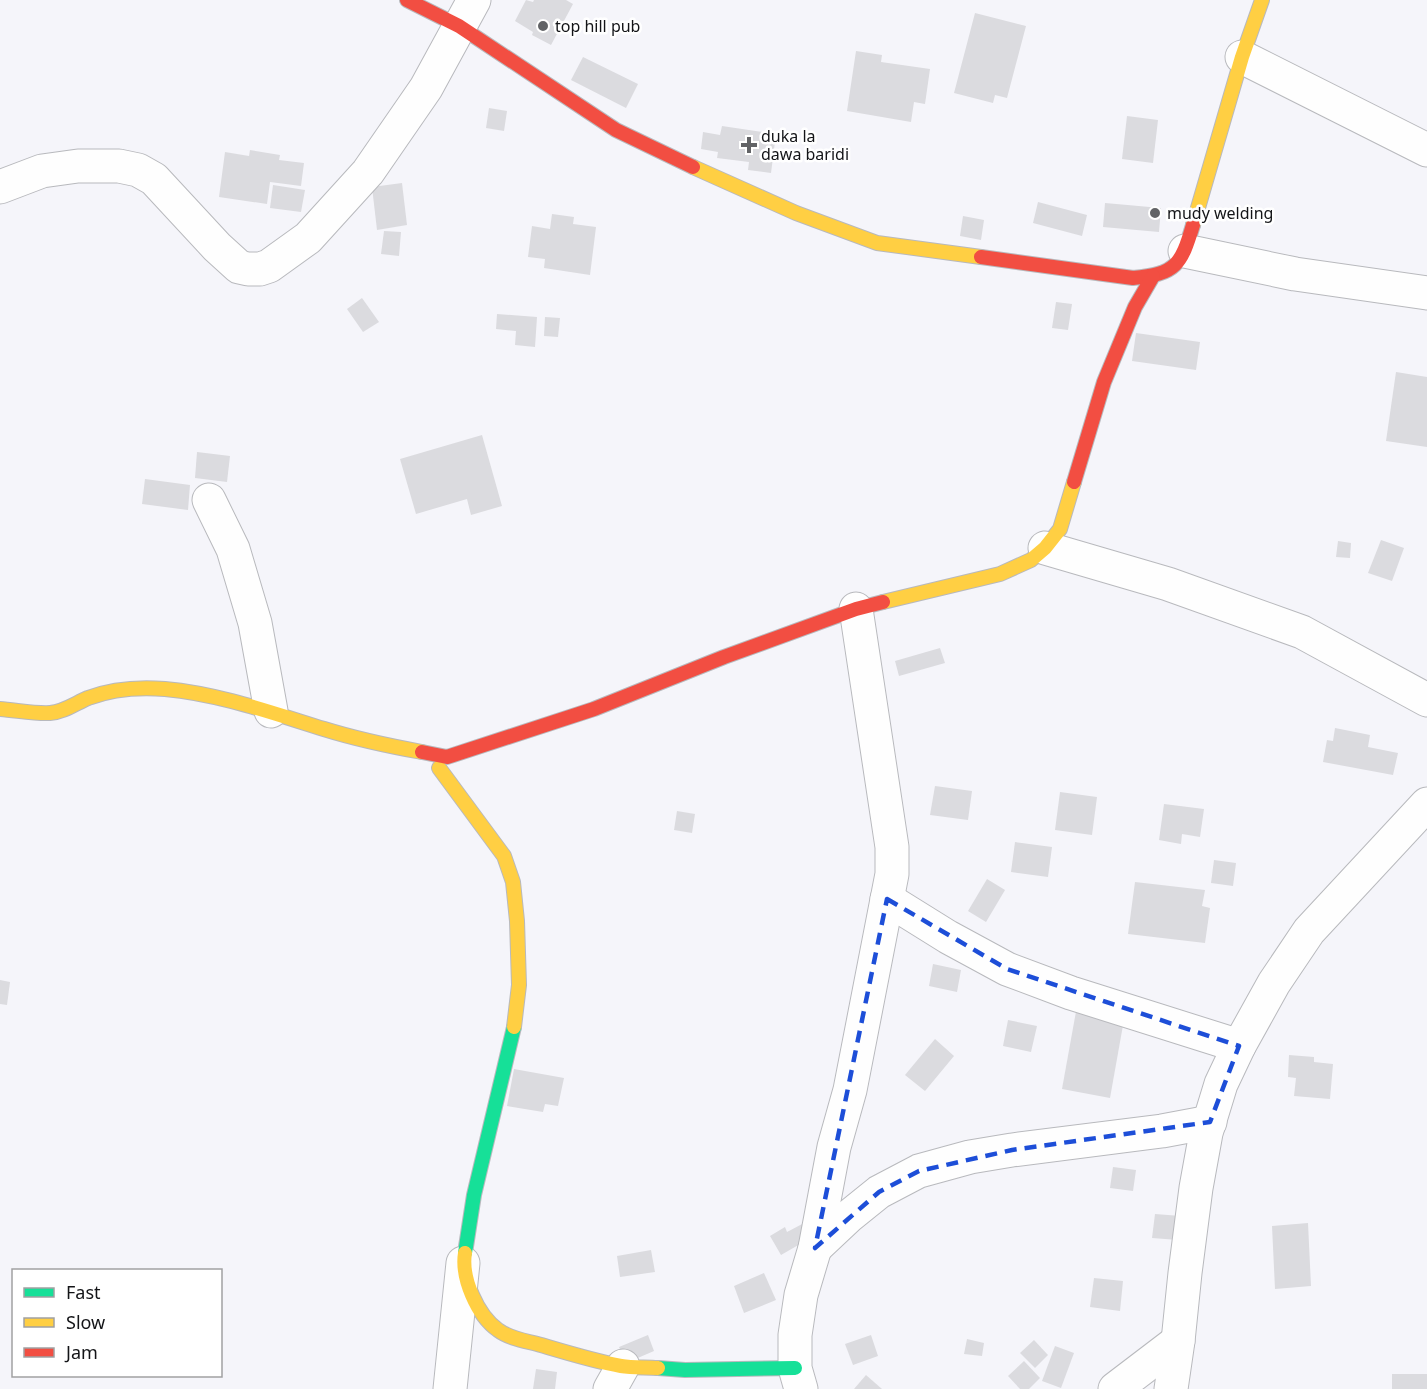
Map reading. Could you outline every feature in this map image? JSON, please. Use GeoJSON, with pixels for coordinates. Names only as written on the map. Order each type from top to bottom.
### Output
{"type":"FeatureCollection","features":[{"type":"Feature","properties":{"kind":"street"},"geometry":{"type":"LineString","coordinates":[[407,0],[467,13],[616,130],[711,176],[796,213],[877,243],[1133,278],[1153,276],[1174,267],[1185,250],[1242,57],[1262,0]]}},
{"type":"Feature","properties":{"kind":"street"},"geometry":{"type":"LineString","coordinates":[[0,187],[42,171],[78,166],[119,166],[138,170],[154,179],[216,247],[239,267],[260,269],[270,266],[308,238],[368,172],[426,88],[467,13]]}},
{"type":"Feature","properties":{"kind":"street"},"geometry":{"type":"LineString","coordinates":[[1242,57],[1427,150]]}},
{"type":"Feature","properties":{"kind":"street"},"geometry":{"type":"LineString","coordinates":[[1185,250],[1295,274],[1427,293]]}},
{"type":"Feature","properties":{"kind":"street"},"geometry":{"type":"LineString","coordinates":[[0,709],[50,713],[114,691],[139,688],[166,689],[220,698],[393,747],[447,757],[594,709],[724,657],[856,609],[1000,574],[1031,560],[1045,548],[1060,529],[1104,382],[1135,307],[1153,276]]}},
{"type":"Feature","properties":{"kind":"street"},"geometry":{"type":"LineString","coordinates":[[209,500],[233,549],[255,623],[271,711]]}},
{"type":"Feature","properties":{"kind":"street"},"geometry":{"type":"LineString","coordinates":[[1045,548],[1168,584],[1302,632],[1427,700]]}},
{"type":"Feature","properties":{"kind":"street"},"geometry":{"type":"LineString","coordinates":[[463,1263],[471,1295],[489,1322],[499,1331],[616,1378],[685,1370],[798,1378],[795,1335],[801,1294],[815,1248],[834,1147],[850,1090],[892,874],[892,847],[856,609]]}},
{"type":"Feature","properties":{"kind":"street"},"geometry":{"type":"LineString","coordinates":[[439,768],[504,856],[513,882],[519,985],[516,1020],[474,1195],[463,1263],[450,1389]]}},
{"type":"Feature","properties":{"kind":"street"},"geometry":{"type":"LineString","coordinates":[[1171,1389],[1196,1188],[1206,1133],[1221,1084],[1274,983],[1309,931],[1427,804]]}},
{"type":"Feature","properties":{"kind":"street"},"geometry":{"type":"LineString","coordinates":[[888,899],[948,938],[1007,969],[1071,993],[1239,1046]]}},
{"type":"Feature","properties":{"kind":"street"},"geometry":{"type":"LineString","coordinates":[[815,1248],[879,1192],[919,1171],[970,1157],[1210,1122]]}},
{"type":"Feature","properties":{"kind":"street"},"geometry":{"type":"LineString","coordinates":[[1115,1389],[1178,1341]]}},
{"type":"Feature","properties":{"kind":"highlighted area"},"geometry":{"type":"Polygon","coordinates":[[[887,899],[1007,969],[1239,1046],[1210,1122],[1012,1150],[919,1171],[879,1192],[815,1248],[887,899]]]}},
{"type":"Feature","properties":{"kind":"building","name":"top hill pub"},"geometry":{"type":"Polygon","coordinates":[[[526,0],[533,2],[534,0],[566,0],[573,4],[551,45],[532,35],[533,32],[515,21],[526,0]]]}},
{"type":"Feature","properties":{"kind":"building"},"geometry":{"type":"Polygon","coordinates":[[[975,13],[1026,26],[1007,98],[995,95],[993,103],[954,93],[975,13]]]}},
{"type":"Feature","properties":{"kind":"building"},"geometry":{"type":"Polygon","coordinates":[[[856,51],[882,55],[881,62],[930,69],[925,104],[914,102],[911,122],[847,111],[856,51]]]}},
{"type":"Feature","properties":{"kind":"building"},"geometry":{"type":"Polygon","coordinates":[[[583,57],[638,84],[626,108],[571,80],[583,57]]]}},
{"type":"Feature","properties":{"kind":"building"},"geometry":{"type":"Polygon","coordinates":[[[489,108],[507,111],[504,131],[486,128],[489,108]]]}},
{"type":"Feature","properties":{"kind":"building"},"geometry":{"type":"Polygon","coordinates":[[[1127,116],[1158,120],[1153,163],[1122,159],[1127,116]]]}},
{"type":"Feature","properties":{"kind":"building"},"geometry":{"type":"Polygon","coordinates":[[[722,126],[776,134],[771,173],[748,170],[749,162],[717,158],[718,152],[701,149],[703,132],[720,135],[722,126]]]}},
{"type":"Feature","properties":{"kind":"building"},"geometry":{"type":"Polygon","coordinates":[[[250,150],[280,155],[279,160],[304,163],[301,186],[270,182],[267,204],[219,197],[225,152],[249,156],[250,150]]]}},
{"type":"Feature","properties":{"kind":"building"},"geometry":{"type":"Polygon","coordinates":[[[402,183],[407,225],[377,230],[372,187],[402,183]]]}},
{"type":"Feature","properties":{"kind":"building"},"geometry":{"type":"Polygon","coordinates":[[[273,185],[305,190],[301,212],[270,208],[273,185]]]}},
{"type":"Feature","properties":{"kind":"building"},"geometry":{"type":"Polygon","coordinates":[[[1038,202],[1087,215],[1082,236],[1033,223],[1038,202]]]}},
{"type":"Feature","properties":{"kind":"building"},"geometry":{"type":"Polygon","coordinates":[[[1105,203],[1161,208],[1159,232],[1103,227],[1105,203]]]}},
{"type":"Feature","properties":{"kind":"building"},"geometry":{"type":"Polygon","coordinates":[[[552,214],[574,217],[573,224],[596,227],[590,275],[544,268],[545,259],[528,257],[532,226],[550,229],[552,214]]]}},
{"type":"Feature","properties":{"kind":"building"},"geometry":{"type":"Polygon","coordinates":[[[963,216],[984,220],[981,240],[960,236],[963,216]]]}},
{"type":"Feature","properties":{"kind":"building"},"geometry":{"type":"Polygon","coordinates":[[[384,231],[401,232],[399,256],[381,254],[384,231]]]}},
{"type":"Feature","properties":{"kind":"building"},"geometry":{"type":"Polygon","coordinates":[[[362,298],[379,322],[363,332],[347,309],[362,298]]]}},
{"type":"Feature","properties":{"kind":"building"},"geometry":{"type":"Polygon","coordinates":[[[1056,302],[1072,304],[1068,330],[1052,328],[1056,302]]]}},
{"type":"Feature","properties":{"kind":"building"},"geometry":{"type":"Polygon","coordinates":[[[497,314],[537,317],[535,347],[515,345],[516,331],[496,329],[497,314]]]}},
{"type":"Feature","properties":{"kind":"building"},"geometry":{"type":"Polygon","coordinates":[[[545,317],[560,318],[558,337],[544,336],[545,317]]]}},
{"type":"Feature","properties":{"kind":"building"},"geometry":{"type":"Polygon","coordinates":[[[1136,333],[1200,342],[1196,370],[1132,361],[1136,333]]]}},
{"type":"Feature","properties":{"kind":"building"},"geometry":{"type":"Polygon","coordinates":[[[1396,372],[1427,377],[1427,447],[1386,441],[1396,372]]]}},
{"type":"Feature","properties":{"kind":"building"},"geometry":{"type":"Polygon","coordinates":[[[482,435],[502,506],[471,515],[467,499],[416,514],[400,459],[482,435]]]}},
{"type":"Feature","properties":{"kind":"building"},"geometry":{"type":"Polygon","coordinates":[[[197,452],[230,456],[227,482],[195,478],[197,452]]]}},
{"type":"Feature","properties":{"kind":"building"},"geometry":{"type":"Polygon","coordinates":[[[145,479],[190,485],[188,510],[142,504],[145,479]]]}},
{"type":"Feature","properties":{"kind":"building"},"geometry":{"type":"Polygon","coordinates":[[[1381,540],[1404,548],[1392,581],[1368,573],[1381,540]]]}},
{"type":"Feature","properties":{"kind":"building"},"geometry":{"type":"Polygon","coordinates":[[[1338,541],[1351,543],[1350,558],[1336,557],[1338,541]]]}},
{"type":"Feature","properties":{"kind":"building"},"geometry":{"type":"Polygon","coordinates":[[[940,648],[945,663],[899,676],[895,661],[940,648]]]}},
{"type":"Feature","properties":{"kind":"building"},"geometry":{"type":"Polygon","coordinates":[[[1335,728],[1370,735],[1368,747],[1398,753],[1393,775],[1323,762],[1327,740],[1333,741],[1335,728]]]}},
{"type":"Feature","properties":{"kind":"building"},"geometry":{"type":"Polygon","coordinates":[[[935,786],[972,791],[968,820],[930,815],[935,786]]]}},
{"type":"Feature","properties":{"kind":"building"},"geometry":{"type":"Polygon","coordinates":[[[1060,792],[1097,797],[1092,835],[1055,830],[1060,792]]]}},
{"type":"Feature","properties":{"kind":"building"},"geometry":{"type":"Polygon","coordinates":[[[1164,804],[1204,809],[1200,837],[1182,834],[1181,844],[1159,840],[1164,804]]]}},
{"type":"Feature","properties":{"kind":"building"},"geometry":{"type":"Polygon","coordinates":[[[677,811],[695,814],[692,833],[674,830],[677,811]]]}},
{"type":"Feature","properties":{"kind":"building"},"geometry":{"type":"Polygon","coordinates":[[[1015,842],[1052,847],[1048,877],[1011,872],[1015,842]]]}},
{"type":"Feature","properties":{"kind":"building"},"geometry":{"type":"Polygon","coordinates":[[[1214,860],[1236,863],[1233,886],[1211,883],[1214,860]]]}},
{"type":"Feature","properties":{"kind":"building"},"geometry":{"type":"Polygon","coordinates":[[[987,879],[1005,890],[986,922],[968,911],[987,879]]]}},
{"type":"Feature","properties":{"kind":"building"},"geometry":{"type":"Polygon","coordinates":[[[1135,882],[1205,890],[1202,906],[1210,908],[1205,943],[1128,934],[1135,882]]]}},
{"type":"Feature","properties":{"kind":"building"},"geometry":{"type":"Polygon","coordinates":[[[933,964],[961,970],[957,992],[929,986],[933,964]]]}},
{"type":"Feature","properties":{"kind":"building"},"geometry":{"type":"Polygon","coordinates":[[[0,980],[10,982],[7,1005],[0,1004],[0,980]]]}},
{"type":"Feature","properties":{"kind":"building"},"geometry":{"type":"Polygon","coordinates":[[[1077,1006],[1125,1014],[1110,1098],[1062,1089],[1077,1006]]]}},
{"type":"Feature","properties":{"kind":"building"},"geometry":{"type":"Polygon","coordinates":[[[1008,1020],[1037,1026],[1031,1052],[1003,1046],[1008,1020]]]}},
{"type":"Feature","properties":{"kind":"building"},"geometry":{"type":"Polygon","coordinates":[[[935,1039],[954,1056],[925,1091],[905,1075],[935,1039]]]}},
{"type":"Feature","properties":{"kind":"building"},"geometry":{"type":"Polygon","coordinates":[[[1289,1055],[1314,1057],[1314,1062],[1333,1064],[1330,1099],[1294,1096],[1296,1078],[1288,1077],[1289,1055]]]}},
{"type":"Feature","properties":{"kind":"building"},"geometry":{"type":"Polygon","coordinates":[[[514,1069],[564,1078],[558,1106],[545,1104],[543,1112],[507,1106],[514,1069]]]}},
{"type":"Feature","properties":{"kind":"building"},"geometry":{"type":"Polygon","coordinates":[[[1113,1167],[1136,1170],[1133,1191],[1110,1188],[1113,1167]]]}},
{"type":"Feature","properties":{"kind":"building"},"geometry":{"type":"Polygon","coordinates":[[[1155,1214],[1181,1216],[1178,1240],[1152,1238],[1155,1214]]]}},
{"type":"Feature","properties":{"kind":"building"},"geometry":{"type":"Polygon","coordinates":[[[806,1222],[814,1236],[781,1255],[770,1236],[785,1227],[787,1232],[806,1222]]]}},
{"type":"Feature","properties":{"kind":"building"},"geometry":{"type":"Polygon","coordinates":[[[1308,1223],[1311,1286],[1275,1289],[1272,1226],[1308,1223]]]}},
{"type":"Feature","properties":{"kind":"building"},"geometry":{"type":"Polygon","coordinates":[[[651,1250],[655,1272],[620,1277],[617,1256],[651,1250]]]}},
{"type":"Feature","properties":{"kind":"building"},"geometry":{"type":"Polygon","coordinates":[[[764,1273],[776,1300],[744,1313],[734,1286],[764,1273]]]}},
{"type":"Feature","properties":{"kind":"building"},"geometry":{"type":"Polygon","coordinates":[[[1094,1278],[1123,1281],[1120,1311],[1090,1307],[1094,1278]]]}},
{"type":"Feature","properties":{"kind":"building"},"geometry":{"type":"Polygon","coordinates":[[[648,1335],[654,1351],[626,1363],[619,1347],[648,1335]]]}},
{"type":"Feature","properties":{"kind":"building"},"geometry":{"type":"Polygon","coordinates":[[[871,1335],[878,1356],[853,1365],[845,1344],[871,1335]]]}},
{"type":"Feature","properties":{"kind":"building"},"geometry":{"type":"Polygon","coordinates":[[[967,1339],[984,1343],[982,1356],[964,1354],[967,1339]]]}},
{"type":"Feature","properties":{"kind":"building"},"geometry":{"type":"Polygon","coordinates":[[[1034,1340],[1048,1355],[1035,1368],[1020,1353],[1034,1340]]]}},
{"type":"Feature","properties":{"kind":"building"},"geometry":{"type":"Polygon","coordinates":[[[1055,1346],[1074,1353],[1061,1388],[1042,1381],[1055,1346]]]}},
{"type":"Feature","properties":{"kind":"building"},"geometry":{"type":"Polygon","coordinates":[[[1024,1361],[1040,1378],[1029,1389],[1020,1389],[1008,1376],[1024,1361]]]}},
{"type":"Feature","properties":{"kind":"building"},"geometry":{"type":"Polygon","coordinates":[[[536,1369],[557,1372],[555,1389],[533,1389],[536,1369]]]}},
{"type":"Feature","properties":{"kind":"building"},"geometry":{"type":"Polygon","coordinates":[[[1392,1374],[1427,1374],[1427,1389],[1392,1389],[1392,1374]]]}},
{"type":"Feature","properties":{"kind":"building"},"geometry":{"type":"Polygon","coordinates":[[[866,1375],[882,1389],[854,1389],[866,1375]]]}},
{"type":"Feature","properties":{"kind":"traffic: fast"},"geometry":{"type":"LineString","coordinates":[[465,1253],[474,1195],[514,1027]]}},
{"type":"Feature","properties":{"kind":"traffic: fast"},"geometry":{"type":"LineString","coordinates":[[658,1368],[685,1370],[795,1368]]}},
{"type":"Feature","properties":{"kind":"traffic: slow"},"geometry":{"type":"LineString","coordinates":[[1193,225],[1242,57],[1262,0]]}},
{"type":"Feature","properties":{"kind":"traffic: slow"},"geometry":{"type":"LineString","coordinates":[[693,167],[796,213],[877,243],[981,257]]}},
{"type":"Feature","properties":{"kind":"traffic: slow"},"geometry":{"type":"LineString","coordinates":[[883,602],[1000,574],[1031,560],[1045,548],[1060,529],[1074,482]]}},
{"type":"Feature","properties":{"kind":"traffic: slow"},"geometry":{"type":"LineString","coordinates":[[0,709],[50,713],[60,711],[88,698],[116,691],[136,689],[185,691],[226,700],[348,736],[422,752]]}},
{"type":"Feature","properties":{"kind":"traffic: slow"},"geometry":{"type":"LineString","coordinates":[[439,768],[504,856],[513,882],[519,985],[514,1027]]}},
{"type":"Feature","properties":{"kind":"traffic: slow"},"geometry":{"type":"LineString","coordinates":[[465,1253],[464,1263],[468,1284],[477,1306],[490,1323],[508,1336],[611,1364],[658,1368]]}},
{"type":"Feature","properties":{"kind":"traffic: jam"},"geometry":{"type":"LineString","coordinates":[[407,0],[459,26],[616,130],[693,167]]}},
{"type":"Feature","properties":{"kind":"traffic: jam"},"geometry":{"type":"LineString","coordinates":[[981,257],[1133,278],[1147,276],[1159,274],[1175,265],[1185,250],[1193,225]]}},
{"type":"Feature","properties":{"kind":"traffic: jam"},"geometry":{"type":"LineString","coordinates":[[1074,482],[1104,382],[1135,307],[1153,276]]}},
{"type":"Feature","properties":{"kind":"traffic: jam"},"geometry":{"type":"LineString","coordinates":[[422,752],[447,757],[594,709],[724,657],[856,609],[883,602]]}},
{"type":"Feature","properties":{"kind":"place","name":"top hill pub"},"geometry":{"type":"Point","coordinates":[543,26]}},
{"type":"Feature","properties":{"kind":"place","name":"duka la dawa baridi"},"geometry":{"type":"Point","coordinates":[749,145]}},
{"type":"Feature","properties":{"kind":"place","name":"mudy welding"},"geometry":{"type":"Point","coordinates":[1155,213]}}]}
